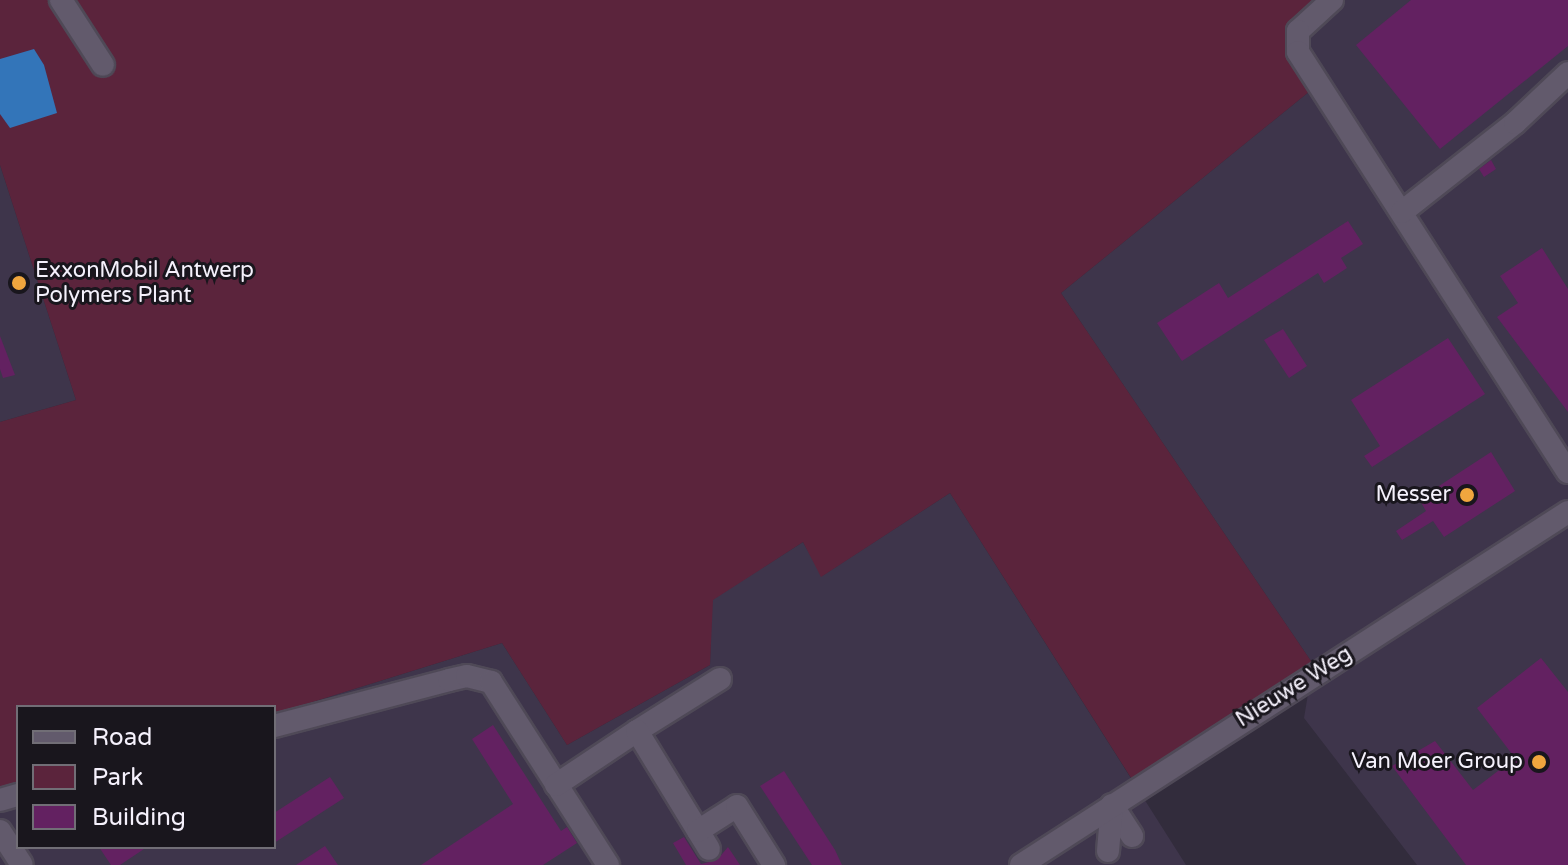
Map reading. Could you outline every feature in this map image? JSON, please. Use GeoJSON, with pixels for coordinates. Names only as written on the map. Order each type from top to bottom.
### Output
{"type":"FeatureCollection","features":[{"type":"Feature","properties":{"kind":"street"},"geometry":{"type":"LineString","coordinates":[[61,0],[103,65]]}},
{"type":"Feature","properties":{"kind":"street"},"geometry":{"type":"LineString","coordinates":[[1332,0],[1298,31],[1298,52],[1568,472]]}},
{"type":"Feature","properties":{"kind":"street"},"geometry":{"type":"LineString","coordinates":[[1402,212],[1515,123],[1568,73]]}},
{"type":"Feature","properties":{"kind":"street","name":"Nieuwe Weg"},"geometry":{"type":"LineString","coordinates":[[1021,865],[1568,512]]}},
{"type":"Feature","properties":{"kind":"street"},"geometry":{"type":"LineString","coordinates":[[276,725],[467,676],[491,682],[604,864]]}},
{"type":"Feature","properties":{"kind":"street"},"geometry":{"type":"LineString","coordinates":[[556,785],[720,679]]}},
{"type":"Feature","properties":{"kind":"street"},"geometry":{"type":"LineString","coordinates":[[637,731],[704,840],[737,806],[774,865]]}},
{"type":"Feature","properties":{"kind":"street"},"geometry":{"type":"LineString","coordinates":[[1112,805],[1132,836]]}},
{"type":"Feature","properties":{"kind":"street"},"geometry":{"type":"LineString","coordinates":[[1108,851],[1112,805]]}},
{"type":"Feature","properties":{"kind":"street"},"geometry":{"type":"LineString","coordinates":[[0,831],[22,865]]}},
{"type":"Feature","properties":{"kind":"shaded area"},"geometry":{"type":"Polygon","coordinates":[[[1319,0],[1568,0],[1568,865],[1417,865],[1304,718],[1313,664],[1061,293],[1310,91],[1291,62],[1287,29],[1319,0]]]}},
{"type":"Feature","properties":{"kind":"shaded area","name":"ExxonMobil Antwerp Polymers Plant"},"geometry":{"type":"Polygon","coordinates":[[[0,165],[76,400],[0,422],[0,165]]]}},
{"type":"Feature","properties":{"kind":"shaded area"},"geometry":{"type":"Polygon","coordinates":[[[950,493],[1186,865],[0,865],[0,788],[16,784],[16,849],[276,849],[276,713],[502,643],[567,745],[710,665],[712,600],[803,542],[822,576],[950,493]]]}},
{"type":"Feature","properties":{"kind":"green space"},"geometry":{"type":"Polygon","coordinates":[[[0,0],[1319,0],[1287,29],[1291,62],[1310,91],[1061,293],[1313,664],[1133,781],[950,493],[821,577],[803,542],[713,600],[710,665],[567,745],[502,643],[276,713],[276,705],[16,705],[16,784],[0,788],[0,422],[76,400],[0,165],[0,0]]]}},
{"type":"Feature","properties":{"kind":"water"},"geometry":{"type":"Polygon","coordinates":[[[34,49],[44,65],[57,113],[10,128],[0,114],[0,59],[34,49]]]}},
{"type":"Feature","properties":{"kind":"building"},"geometry":{"type":"Polygon","coordinates":[[[1411,0],[1568,0],[1568,46],[1440,149],[1356,45],[1411,0]]]}},
{"type":"Feature","properties":{"kind":"building"},"geometry":{"type":"Polygon","coordinates":[[[1491,160],[1496,169],[1484,177],[1479,169],[1491,160]]]}},
{"type":"Feature","properties":{"kind":"building"},"geometry":{"type":"Polygon","coordinates":[[[1348,221],[1363,244],[1341,258],[1347,268],[1324,283],[1318,273],[1182,361],[1157,323],[1219,283],[1228,298],[1348,221]]]}},
{"type":"Feature","properties":{"kind":"building"},"geometry":{"type":"Polygon","coordinates":[[[1542,248],[1568,289],[1568,412],[1497,317],[1518,303],[1500,276],[1542,248]]]}},
{"type":"Feature","properties":{"kind":"building"},"geometry":{"type":"Polygon","coordinates":[[[1283,329],[1307,366],[1289,378],[1264,340],[1283,329]]]}},
{"type":"Feature","properties":{"kind":"building"},"geometry":{"type":"Polygon","coordinates":[[[0,336],[15,375],[3,378],[0,369],[0,336]]]}},
{"type":"Feature","properties":{"kind":"building"},"geometry":{"type":"Polygon","coordinates":[[[1448,338],[1485,394],[1372,467],[1364,456],[1380,446],[1351,400],[1448,338]]]}},
{"type":"Feature","properties":{"kind":"building","name":"Messer"},"geometry":{"type":"Polygon","coordinates":[[[1491,452],[1515,491],[1444,537],[1433,521],[1402,540],[1396,531],[1426,511],[1419,499],[1491,452]]]}},
{"type":"Feature","properties":{"kind":"building","name":"Van Moer Group"},"geometry":{"type":"Polygon","coordinates":[[[1541,658],[1568,692],[1568,865],[1466,865],[1392,766],[1435,741],[1473,790],[1515,758],[1477,708],[1541,658]]]}},
{"type":"Feature","properties":{"kind":"building"},"geometry":{"type":"Polygon","coordinates":[[[493,725],[561,831],[567,827],[577,843],[543,865],[421,865],[513,804],[472,739],[493,725]]]}},
{"type":"Feature","properties":{"kind":"building"},"geometry":{"type":"Polygon","coordinates":[[[784,771],[842,865],[812,865],[760,786],[784,771]]]}},
{"type":"Feature","properties":{"kind":"building"},"geometry":{"type":"Polygon","coordinates":[[[330,777],[344,798],[276,842],[276,812],[330,777]]]}},
{"type":"Feature","properties":{"kind":"building"},"geometry":{"type":"Polygon","coordinates":[[[684,837],[701,864],[717,860],[728,847],[740,865],[686,865],[673,843],[684,837]]]}},
{"type":"Feature","properties":{"kind":"building"},"geometry":{"type":"Polygon","coordinates":[[[325,846],[338,865],[296,865],[325,846]]]}},
{"type":"Feature","properties":{"kind":"building"},"geometry":{"type":"Polygon","coordinates":[[[100,849],[144,849],[120,865],[111,865],[100,849]]]}},
{"type":"Feature","properties":{"kind":"place","name":"ExxonMobil Antwerp Polymers Plant"},"geometry":{"type":"Point","coordinates":[19,283]}},
{"type":"Feature","properties":{"kind":"place","name":"Messer"},"geometry":{"type":"Point","coordinates":[1467,495]}},
{"type":"Feature","properties":{"kind":"place","name":"Van Moer Group"},"geometry":{"type":"Point","coordinates":[1539,762]}}]}
